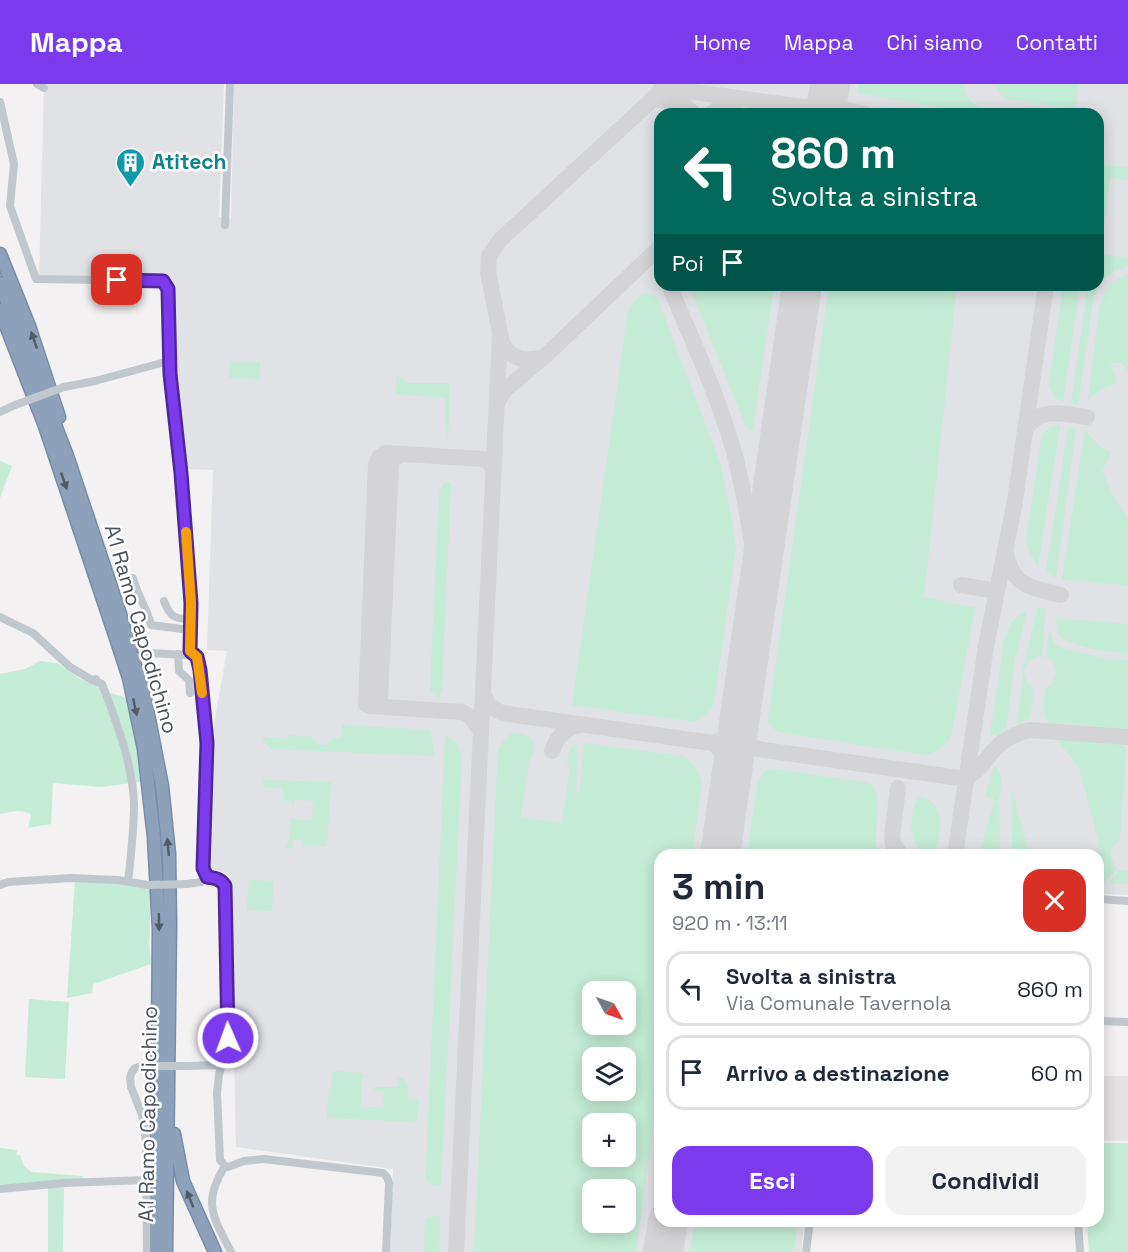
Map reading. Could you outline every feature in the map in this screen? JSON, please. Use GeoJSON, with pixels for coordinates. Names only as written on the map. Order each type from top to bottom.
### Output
{"type":"FeatureCollection","features":[{"type":"Feature","properties":{"kind":"highway"},"geometry":{"type":"LineString","coordinates":[[0,254],[44,369],[64,433],[67,456]]}},
{"type":"Feature","properties":{"kind":"highway","name":"A1 Ramo Capodichino"},"geometry":{"type":"LineString","coordinates":[[0,284],[67,456],[120,614],[145,699],[162,786],[169,854],[166,1252]]}},
{"type":"Feature","properties":{"kind":"highway","name":"A1 Ramo Capodichino"},"geometry":{"type":"LineString","coordinates":[[0,310],[45,426],[129,678],[144,749],[154,837],[159,930],[156,1252]]}},
{"type":"Feature","properties":{"kind":"highway"},"geometry":{"type":"LineString","coordinates":[[0,332],[33,408],[45,426]]}},
{"type":"Feature","properties":{"kind":"highway"},"geometry":{"type":"LineString","coordinates":[[169,989],[174,1134],[177,1156],[187,1192],[215,1252]]}},
{"type":"Feature","properties":{"kind":"street"},"geometry":{"type":"LineString","coordinates":[[225,225],[230,84]]}},
{"type":"Feature","properties":{"kind":"street"},"geometry":{"type":"LineString","coordinates":[[0,102],[14,164],[9,202],[38,280],[149,280],[165,283],[168,289],[169,361],[181,473],[191,603],[190,651],[197,657],[200,670],[207,743],[203,868],[207,877],[223,882],[226,894],[225,970],[228,1038],[217,1093],[220,1160],[225,1166]]}},
{"type":"Feature","properties":{"kind":"street"},"geometry":{"type":"LineString","coordinates":[[0,412],[64,387],[169,361]]}},
{"type":"Feature","properties":{"kind":"street"},"geometry":{"type":"LineString","coordinates":[[133,578],[151,625],[190,630]]}},
{"type":"Feature","properties":{"kind":"street"},"geometry":{"type":"LineString","coordinates":[[164,601],[169,614],[177,619],[191,619]]}},
{"type":"Feature","properties":{"kind":"street"},"geometry":{"type":"LineString","coordinates":[[0,617],[33,633],[70,667],[102,684],[116,719],[132,785],[134,804],[128,882]]}},
{"type":"Feature","properties":{"kind":"street"},"geometry":{"type":"LineString","coordinates":[[149,653],[193,653]]}},
{"type":"Feature","properties":{"kind":"street"},"geometry":{"type":"LineString","coordinates":[[178,654],[178,671],[189,680],[190,693]]}},
{"type":"Feature","properties":{"kind":"street"},"geometry":{"type":"LineString","coordinates":[[0,885],[8,882],[71,878],[118,880],[147,885],[186,884],[201,882],[207,877]]}},
{"type":"Feature","properties":{"kind":"street"},"geometry":{"type":"LineString","coordinates":[[1104,899],[1128,901]]}},
{"type":"Feature","properties":{"kind":"street"},"geometry":{"type":"LineString","coordinates":[[1104,1021],[1128,1022]]}},
{"type":"Feature","properties":{"kind":"street"},"geometry":{"type":"LineString","coordinates":[[147,1252],[146,1142],[142,1115],[131,1087],[130,1077],[135,1068],[142,1066],[221,1065]]}},
{"type":"Feature","properties":{"kind":"street"},"geometry":{"type":"LineString","coordinates":[[225,1166],[264,1159],[383,1173],[389,1184],[386,1252]]}},
{"type":"Feature","properties":{"kind":"street"},"geometry":{"type":"LineString","coordinates":[[225,1166],[214,1189],[211,1208],[231,1252]]}},
{"type":"Feature","properties":{"kind":"street"},"geometry":{"type":"LineString","coordinates":[[0,1189],[64,1183],[145,1180]]}},
{"type":"Feature","properties":{"kind":"street"},"geometry":{"type":"LineString","coordinates":[[806,1252],[809,1227]]}},
{"type":"Feature","properties":{"kind":"street"},"geometry":{"type":"LineString","coordinates":[[1078,1227],[1080,1252]]}},
{"type":"Feature","properties":{"kind":"shaded area"},"geometry":{"type":"Polygon","coordinates":[[[44,84],[224,84],[219,217],[231,218],[234,84],[1128,84],[1128,895],[1104,894],[1104,849],[654,849],[654,1227],[804,1227],[801,1252],[390,1252],[393,1169],[236,1147],[230,876],[207,867],[212,736],[227,651],[207,650],[213,470],[184,469],[171,369],[170,278],[39,278],[44,84]]]}},
{"type":"Feature","properties":{"kind":"shaded area"},"geometry":{"type":"Polygon","coordinates":[[[1104,1076],[1128,1076],[1128,1141],[1104,1141],[1104,1076]]]}},
{"type":"Feature","properties":{"kind":"green space"},"geometry":{"type":"Polygon","coordinates":[[[859,84],[964,84],[966,94],[972,102],[983,108],[942,108],[857,93],[859,84]]]}},
{"type":"Feature","properties":{"kind":"green space"},"geometry":{"type":"Polygon","coordinates":[[[994,84],[1079,84],[1075,108],[1003,98],[994,84]]]}},
{"type":"Feature","properties":{"kind":"green space"},"geometry":{"type":"Polygon","coordinates":[[[1104,165],[1128,168],[1128,180],[1110,178],[1104,224],[1104,165]]]}},
{"type":"Feature","properties":{"kind":"green space"},"geometry":{"type":"Polygon","coordinates":[[[1104,255],[1128,258],[1128,266],[1105,278],[1104,255]]]}},
{"type":"Feature","properties":{"kind":"green space"},"geometry":{"type":"Polygon","coordinates":[[[1128,274],[1128,371],[1122,363],[1110,363],[1117,383],[1105,387],[1088,400],[1099,310],[1112,283],[1128,274]]]}},
{"type":"Feature","properties":{"kind":"green space"},"geometry":{"type":"Polygon","coordinates":[[[691,291],[773,291],[753,430],[746,427],[691,291]]]}},
{"type":"Feature","properties":{"kind":"green space"},"geometry":{"type":"Polygon","coordinates":[[[828,291],[956,291],[924,597],[975,608],[951,737],[940,749],[925,755],[778,732],[768,720],[828,291]]]}},
{"type":"Feature","properties":{"kind":"green space"},"geometry":{"type":"Polygon","coordinates":[[[1062,291],[1079,291],[1063,402],[1055,397],[1049,385],[1062,291]]]}},
{"type":"Feature","properties":{"kind":"green space"},"geometry":{"type":"Polygon","coordinates":[[[1087,291],[1097,291],[1093,301],[1078,404],[1071,403],[1087,291]]]}},
{"type":"Feature","properties":{"kind":"green space"},"geometry":{"type":"Polygon","coordinates":[[[649,293],[657,297],[721,466],[736,547],[715,697],[712,708],[696,722],[572,705],[628,310],[637,298],[649,293]]]}},
{"type":"Feature","properties":{"kind":"green space"},"geometry":{"type":"Polygon","coordinates":[[[230,361],[260,362],[260,379],[229,378],[230,361]]]}},
{"type":"Feature","properties":{"kind":"green space"},"geometry":{"type":"Polygon","coordinates":[[[397,376],[407,383],[450,383],[448,439],[445,425],[445,398],[396,394],[397,376]]]}},
{"type":"Feature","properties":{"kind":"green space"},"geometry":{"type":"Polygon","coordinates":[[[1060,425],[1038,566],[1030,554],[1026,539],[1042,435],[1051,426],[1060,425]]]}},
{"type":"Feature","properties":{"kind":"green space"},"geometry":{"type":"Polygon","coordinates":[[[1068,428],[1076,428],[1056,578],[1046,572],[1068,428]]]}},
{"type":"Feature","properties":{"kind":"green space"},"geometry":{"type":"Polygon","coordinates":[[[1085,430],[1099,446],[1111,452],[1102,472],[1116,501],[1128,518],[1128,585],[1062,580],[1085,430]]]}},
{"type":"Feature","properties":{"kind":"green space"},"geometry":{"type":"Polygon","coordinates":[[[0,461],[12,466],[0,498],[0,461]]]}},
{"type":"Feature","properties":{"kind":"green space"},"geometry":{"type":"Polygon","coordinates":[[[451,482],[442,690],[439,698],[430,690],[439,492],[444,483],[451,482]]]}},
{"type":"Feature","properties":{"kind":"green space"},"geometry":{"type":"Polygon","coordinates":[[[1038,607],[1046,608],[1042,656],[1030,661],[1025,667],[1024,676],[1033,691],[1032,707],[1030,718],[1017,725],[1024,663],[1038,607]]]}},
{"type":"Feature","properties":{"kind":"green space"},"geometry":{"type":"Polygon","coordinates":[[[1027,611],[1015,658],[1006,729],[996,736],[990,735],[1004,640],[1011,623],[1027,611]]]}},
{"type":"Feature","properties":{"kind":"green space"},"geometry":{"type":"Polygon","coordinates":[[[1056,618],[1128,624],[1128,653],[1092,649],[1066,640],[1059,636],[1056,618]]]}},
{"type":"Feature","properties":{"kind":"green space"},"geometry":{"type":"Polygon","coordinates":[[[1049,629],[1054,643],[1059,647],[1107,659],[1128,660],[1128,729],[1050,723],[1047,720],[1044,712],[1045,689],[1051,685],[1057,674],[1054,663],[1046,657],[1049,629]]]}},
{"type":"Feature","properties":{"kind":"green space"},"geometry":{"type":"Polygon","coordinates":[[[40,661],[57,663],[79,678],[124,697],[132,709],[144,781],[102,787],[53,783],[51,824],[28,828],[31,815],[27,813],[16,811],[0,814],[0,674],[25,669],[40,661]]]}},
{"type":"Feature","properties":{"kind":"green space"},"geometry":{"type":"Polygon","coordinates":[[[342,725],[430,730],[435,756],[271,749],[263,740],[263,737],[288,739],[289,735],[312,737],[317,744],[326,745],[332,739],[342,738],[342,725]]]}},
{"type":"Feature","properties":{"kind":"green space"},"geometry":{"type":"Polygon","coordinates":[[[513,733],[530,737],[535,748],[529,762],[521,817],[562,823],[570,768],[567,762],[571,747],[578,743],[576,791],[580,791],[584,743],[683,756],[698,771],[702,783],[693,849],[654,849],[654,1120],[636,1252],[474,1252],[498,750],[504,739],[513,733]]]}},
{"type":"Feature","properties":{"kind":"green space"},"geometry":{"type":"Polygon","coordinates":[[[445,736],[457,744],[462,758],[441,1186],[430,1184],[426,1179],[426,1168],[445,736]]]}},
{"type":"Feature","properties":{"kind":"green space"},"geometry":{"type":"Polygon","coordinates":[[[1056,738],[1122,743],[1126,749],[1120,840],[1114,846],[1111,854],[1117,869],[1104,883],[1104,849],[1100,849],[1079,768],[1056,738]]]}},
{"type":"Feature","properties":{"kind":"green space"},"geometry":{"type":"Polygon","coordinates":[[[994,765],[1002,776],[999,798],[1000,849],[981,849],[994,802],[994,799],[985,797],[994,765]]]}},
{"type":"Feature","properties":{"kind":"green space"},"geometry":{"type":"Polygon","coordinates":[[[773,769],[865,782],[873,786],[878,802],[878,849],[748,849],[758,781],[764,772],[773,769]]]}},
{"type":"Feature","properties":{"kind":"green space"},"geometry":{"type":"Polygon","coordinates":[[[263,780],[331,782],[327,846],[303,845],[303,840],[293,839],[292,849],[285,848],[289,840],[290,819],[312,821],[313,801],[294,799],[292,809],[292,801],[284,801],[281,788],[263,787],[263,780]]]}},
{"type":"Feature","properties":{"kind":"green space"},"geometry":{"type":"Polygon","coordinates":[[[1012,790],[1028,849],[1012,849],[1012,790]]]}},
{"type":"Feature","properties":{"kind":"green space"},"geometry":{"type":"Polygon","coordinates":[[[922,797],[930,801],[938,814],[940,831],[936,849],[919,849],[914,841],[911,823],[918,798],[922,797]]]}},
{"type":"Feature","properties":{"kind":"green space"},"geometry":{"type":"Polygon","coordinates":[[[1119,870],[1128,871],[1128,884],[1110,882],[1119,870]]]}},
{"type":"Feature","properties":{"kind":"green space"},"geometry":{"type":"Polygon","coordinates":[[[249,880],[273,881],[272,911],[247,910],[249,880]]]}},
{"type":"Feature","properties":{"kind":"green space"},"geometry":{"type":"Polygon","coordinates":[[[75,881],[116,883],[151,890],[149,945],[151,964],[93,984],[92,993],[67,998],[75,881]]]}},
{"type":"Feature","properties":{"kind":"green space"},"geometry":{"type":"Polygon","coordinates":[[[29,999],[69,1002],[65,1079],[25,1077],[29,999]]]}},
{"type":"Feature","properties":{"kind":"green space"},"geometry":{"type":"Polygon","coordinates":[[[335,1071],[361,1073],[364,1076],[361,1082],[361,1107],[383,1107],[384,1091],[374,1090],[374,1087],[397,1087],[398,1077],[402,1078],[407,1085],[408,1098],[419,1099],[417,1122],[327,1118],[329,1087],[331,1087],[332,1073],[335,1071]]]}},
{"type":"Feature","properties":{"kind":"green space"},"geometry":{"type":"Polygon","coordinates":[[[1104,1143],[1128,1143],[1128,1252],[1089,1252],[1087,1227],[1104,1227],[1104,1143]]]}},
{"type":"Feature","properties":{"kind":"green space"},"geometry":{"type":"Polygon","coordinates":[[[0,1148],[17,1150],[16,1154],[31,1172],[82,1176],[84,1179],[0,1186],[0,1148]]]}},
{"type":"Feature","properties":{"kind":"green space"},"geometry":{"type":"Polygon","coordinates":[[[64,1186],[63,1252],[48,1252],[48,1188],[64,1186]]]}},
{"type":"Feature","properties":{"kind":"green space"},"geometry":{"type":"Polygon","coordinates":[[[435,1216],[440,1217],[439,1252],[424,1252],[425,1221],[435,1216]]]}},
{"type":"Feature","properties":{"kind":"green space"},"geometry":{"type":"Polygon","coordinates":[[[694,1227],[797,1227],[794,1252],[690,1252],[694,1227]]]}},
{"type":"Feature","properties":{"kind":"taxiway"},"geometry":{"type":"LineString","coordinates":[[545,356],[520,359],[510,353],[502,343],[488,272],[489,256],[500,240],[655,97],[664,84]]}},
{"type":"Feature","properties":{"kind":"taxiway"},"geometry":{"type":"LineString","coordinates":[[655,97],[668,91],[681,90],[809,107],[821,102],[830,85]]}},
{"type":"Feature","properties":{"kind":"taxiway"},"geometry":{"type":"LineString","coordinates":[[830,86],[830,97],[837,108]]}},
{"type":"Feature","properties":{"kind":"taxiway"},"geometry":{"type":"LineString","coordinates":[[660,100],[679,101],[687,108]]}},
{"type":"Feature","properties":{"kind":"taxiway"},"geometry":{"type":"LineString","coordinates":[[718,108],[739,100]]}},
{"type":"Feature","properties":{"kind":"taxiway"},"geometry":{"type":"LineString","coordinates":[[497,403],[505,390],[545,356],[654,253]]}},
{"type":"Feature","properties":{"kind":"taxiway"},"geometry":{"type":"LineString","coordinates":[[671,291],[728,431],[745,502],[759,586]]}},
{"type":"Feature","properties":{"kind":"taxiway"},"geometry":{"type":"LineString","coordinates":[[956,849],[986,646],[1015,501],[1045,291]]}},
{"type":"Feature","properties":{"kind":"taxiway"},"geometry":{"type":"LineString","coordinates":[[456,1252],[500,336]]}},
{"type":"Feature","properties":{"kind":"taxiway"},"geometry":{"type":"LineString","coordinates":[[1026,429],[1038,417],[1045,414],[1061,413],[1087,417]]}},
{"type":"Feature","properties":{"kind":"taxiway"},"geometry":{"type":"LineString","coordinates":[[481,732],[471,717],[462,712],[366,704],[376,465],[379,457],[386,453],[484,459],[493,469]]}},
{"type":"Feature","properties":{"kind":"taxiway"},"geometry":{"type":"LineString","coordinates":[[382,706],[380,700],[391,463],[394,458],[402,454]]}},
{"type":"Feature","properties":{"kind":"taxiway"},"geometry":{"type":"LineString","coordinates":[[1006,553],[1009,564],[1018,579],[1032,587],[1061,595]]}},
{"type":"Feature","properties":{"kind":"taxiway"},"geometry":{"type":"LineString","coordinates":[[961,585],[997,591]]}},
{"type":"Feature","properties":{"kind":"taxiway"},"geometry":{"type":"LineString","coordinates":[[483,693],[489,706],[502,713],[712,743],[726,738],[739,722]]}},
{"type":"Feature","properties":{"kind":"taxiway"},"geometry":{"type":"LineString","coordinates":[[739,722],[744,739],[758,749],[959,778],[977,770],[1006,740],[1029,730],[1128,737]]}},
{"type":"Feature","properties":{"kind":"taxiway"},"geometry":{"type":"LineString","coordinates":[[552,751],[562,734],[580,725]]}},
{"type":"Feature","properties":{"kind":"taxiway"},"geometry":{"type":"LineString","coordinates":[[712,743],[725,753],[732,770]]}},
{"type":"Feature","properties":{"kind":"taxiway"},"geometry":{"type":"LineString","coordinates":[[897,849],[892,837],[898,788]]}},
{"type":"Feature","properties":{"kind":"runway"},"geometry":{"type":"LineString","coordinates":[[826,108],[830,84]]}},
{"type":"Feature","properties":{"kind":"runway"},"geometry":{"type":"LineString","coordinates":[[721,849],[801,291]]}},
{"type":"Feature","properties":{"kind":"runway"},"geometry":{"type":"LineString","coordinates":[[663,1252],[667,1227]]}},
{"type":"Feature","properties":{"kind":"slow traffic"},"geometry":{"type":"LineString","coordinates":[[186,532],[191,603],[190,651],[197,657],[202,693]]}},
{"type":"Feature","properties":{"kind":"place","name":"Atitech"},"geometry":{"type":"Point","coordinates":[131,188]}},
{"type":"Feature","properties":{"kind":"route"},"geometry":{"type":"LineString","coordinates":[[117,280],[163,281],[168,289],[169,361],[181,473],[191,603],[190,651],[197,657],[200,670],[207,743],[203,868],[207,877],[218,879],[225,886],[228,1038]]}}]}
